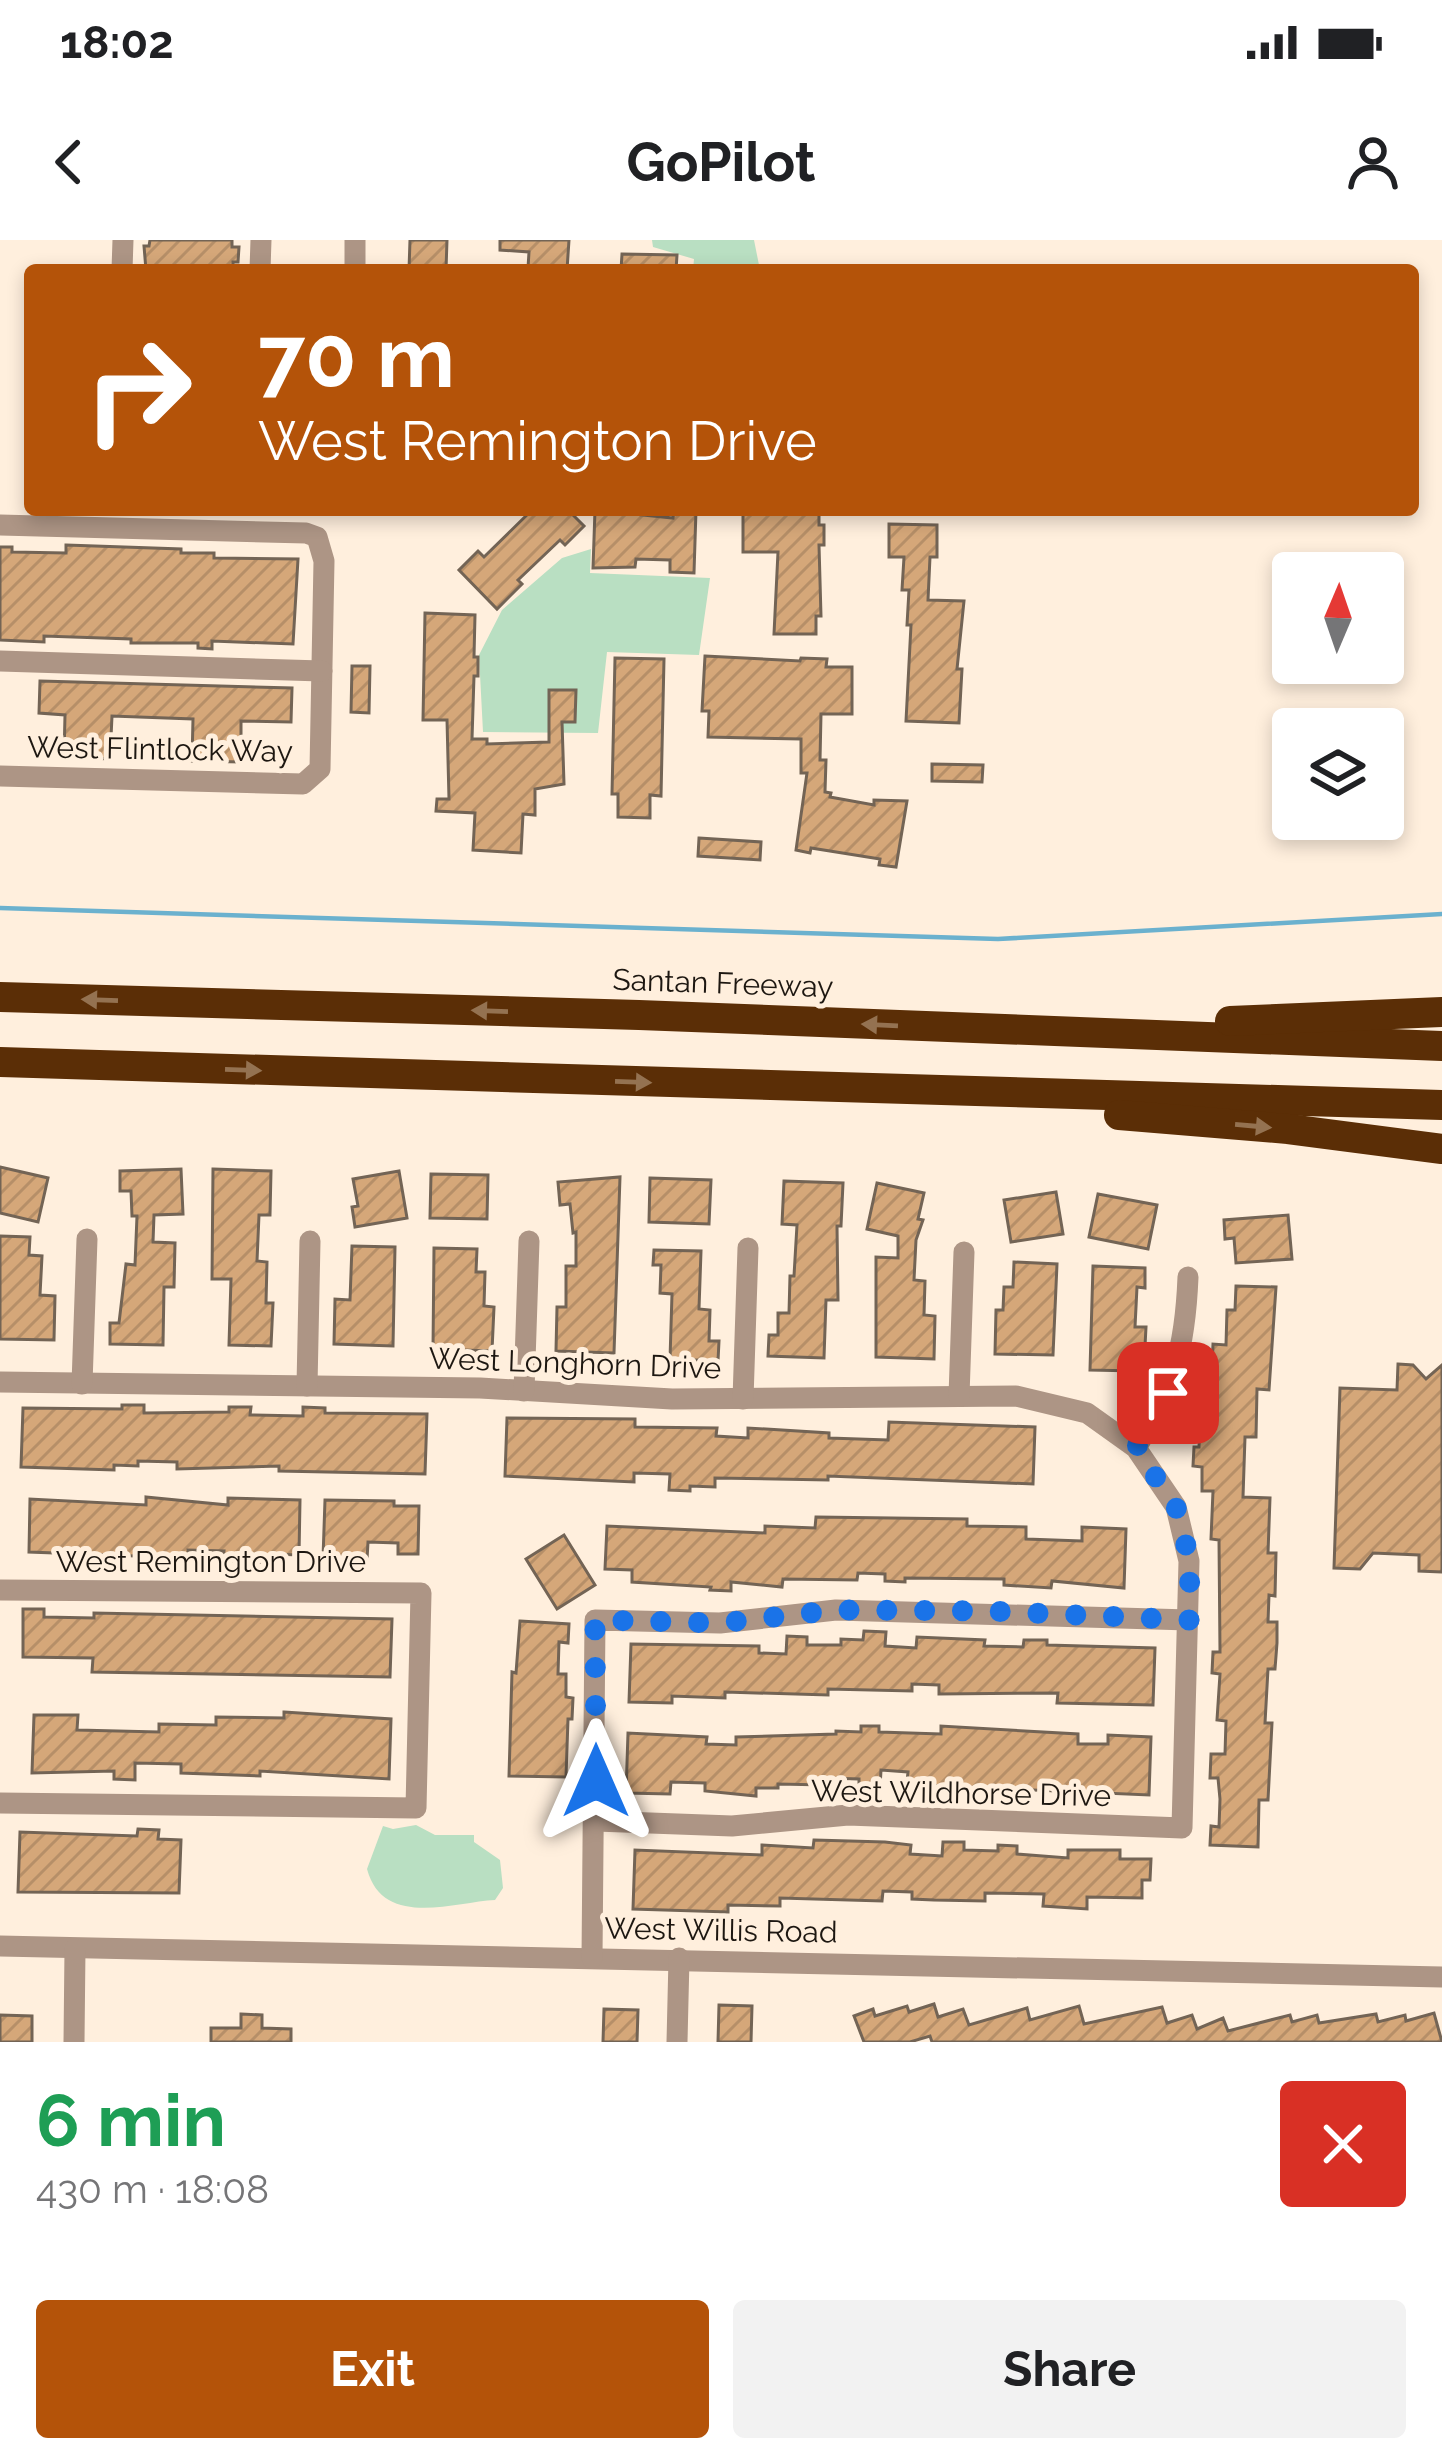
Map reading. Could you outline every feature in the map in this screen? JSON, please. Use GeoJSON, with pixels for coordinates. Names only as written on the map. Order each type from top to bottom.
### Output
{"type":"FeatureCollection","features":[{"type":"Feature","properties":{"kind":"highway","name":"Santan Freeway"},"geometry":{"type":"LineString","coordinates":[[0,998],[639,1015],[1442,1046]]}},
{"type":"Feature","properties":{"kind":"highway"},"geometry":{"type":"LineString","coordinates":[[997,1030],[1442,1012]]}},
{"type":"Feature","properties":{"kind":"highway"},"geometry":{"type":"LineString","coordinates":[[0,1062],[1442,1105]]}},
{"type":"Feature","properties":{"kind":"highway"},"geometry":{"type":"LineString","coordinates":[[928,1091],[1028,1108],[1288,1129],[1442,1149]]}},
{"type":"Feature","properties":{"kind":"street"},"geometry":{"type":"LineString","coordinates":[[0,525],[116,519],[254,521],[316,537],[324,562],[322,671],[0,661]]}},
{"type":"Feature","properties":{"kind":"street","name":"West Flintlock Way"},"geometry":{"type":"LineString","coordinates":[[0,776],[303,784],[317,774],[322,671]]}},
{"type":"Feature","properties":{"kind":"street"},"geometry":{"type":"LineString","coordinates":[[82,1384],[87,1239]]}},
{"type":"Feature","properties":{"kind":"street"},"geometry":{"type":"LineString","coordinates":[[307,1386],[310,1241]]}},
{"type":"Feature","properties":{"kind":"street"},"geometry":{"type":"LineString","coordinates":[[524,1391],[529,1241]]}},
{"type":"Feature","properties":{"kind":"street"},"geometry":{"type":"LineString","coordinates":[[743,1399],[748,1248]]}},
{"type":"Feature","properties":{"kind":"street"},"geometry":{"type":"LineString","coordinates":[[959,1396],[964,1252]]}},
{"type":"Feature","properties":{"kind":"street"},"geometry":{"type":"LineString","coordinates":[[592,1958],[595,1620],[720,1623],[836,1610],[1189,1620],[1190,1561],[1176,1507],[1136,1448],[1168,1393],[1186,1331],[1188,1277]]}},
{"type":"Feature","properties":{"kind":"street","name":"West Longhorn Drive"},"geometry":{"type":"LineString","coordinates":[[0,1382],[743,1399],[1016,1396],[1087,1413],[1136,1448]]}},
{"type":"Feature","properties":{"kind":"street","name":"West Remington Drive"},"geometry":{"type":"LineString","coordinates":[[0,1590],[421,1593],[416,1808],[0,1803]]}},
{"type":"Feature","properties":{"kind":"street","name":"West Wildhorse Drive"},"geometry":{"type":"LineString","coordinates":[[596,1821],[732,1826],[848,1815],[1182,1828],[1189,1620]]}},
{"type":"Feature","properties":{"kind":"street","name":"West Willis Road"},"geometry":{"type":"LineString","coordinates":[[0,1946],[1442,1977]]}},
{"type":"Feature","properties":{"kind":"street"},"geometry":{"type":"LineString","coordinates":[[74,2042],[75,1948]]}},
{"type":"Feature","properties":{"kind":"street"},"geometry":{"type":"LineString","coordinates":[[677,2042],[679,1958]]}},
{"type":"Feature","properties":{"kind":"green space"},"geometry":{"type":"Polygon","coordinates":[[[652,240],[754,240],[759,264],[694,264],[694,259],[653,247],[652,240]]]}},
{"type":"Feature","properties":{"kind":"green space"},"geometry":{"type":"Polygon","coordinates":[[[591,549],[590,573],[710,578],[699,655],[607,652],[598,733],[483,732],[479,655],[502,610],[562,558],[591,549]]]}},
{"type":"Feature","properties":{"kind":"green space"},"geometry":{"type":"Polygon","coordinates":[[[416,1825],[435,1835],[474,1835],[474,1842],[500,1860],[503,1888],[495,1900],[422,1908],[404,1906],[375,1888],[367,1869],[383,1826],[416,1825]]]}},
{"type":"Feature","properties":{"kind":"building"},"geometry":{"type":"Polygon","coordinates":[[[150,240],[232,240],[232,247],[239,247],[238,262],[146,264],[144,246],[150,240]]]}},
{"type":"Feature","properties":{"kind":"building"},"geometry":{"type":"Polygon","coordinates":[[[410,240],[447,240],[446,264],[409,264],[410,240]]]}},
{"type":"Feature","properties":{"kind":"building"},"geometry":{"type":"Polygon","coordinates":[[[500,240],[569,240],[567,264],[528,264],[529,252],[500,250],[500,240]]]}},
{"type":"Feature","properties":{"kind":"building"},"geometry":{"type":"Polygon","coordinates":[[[622,254],[677,255],[676,264],[621,264],[622,254]]]}},
{"type":"Feature","properties":{"kind":"building"},"geometry":{"type":"Polygon","coordinates":[[[526,516],[574,516],[584,526],[565,545],[560,540],[518,580],[522,584],[497,609],[459,570],[478,551],[484,557],[526,516]]]}},
{"type":"Feature","properties":{"kind":"building"},"geometry":{"type":"Polygon","coordinates":[[[595,516],[696,516],[694,573],[670,572],[670,560],[636,559],[635,567],[593,568],[595,516]]]}},
{"type":"Feature","properties":{"kind":"building"},"geometry":{"type":"Polygon","coordinates":[[[743,516],[819,516],[824,545],[819,545],[821,616],[816,616],[816,634],[774,634],[778,552],[743,552],[743,516]]]}},
{"type":"Feature","properties":{"kind":"building"},"geometry":{"type":"Polygon","coordinates":[[[889,524],[937,525],[937,557],[930,557],[928,600],[964,601],[957,669],[962,669],[959,723],[906,721],[909,590],[902,590],[904,557],[889,557],[889,524]]]}},
{"type":"Feature","properties":{"kind":"building"},"geometry":{"type":"Polygon","coordinates":[[[66,545],[181,549],[181,553],[214,553],[214,558],[298,559],[293,644],[212,641],[212,649],[198,648],[198,643],[131,643],[131,639],[44,636],[44,642],[0,640],[0,547],[12,547],[12,552],[66,553],[66,545]]]}},
{"type":"Feature","properties":{"kind":"building"},"geometry":{"type":"Polygon","coordinates":[[[425,613],[475,615],[478,676],[474,676],[472,739],[487,739],[487,744],[549,742],[549,690],[576,690],[575,722],[562,722],[564,784],[535,789],[535,815],[523,814],[521,853],[473,850],[475,813],[436,811],[437,799],[449,799],[447,720],[423,720],[425,613]]]}},
{"type":"Feature","properties":{"kind":"building"},"geometry":{"type":"Polygon","coordinates":[[[705,656],[827,659],[826,667],[852,667],[852,714],[821,714],[825,792],[874,805],[874,800],[907,801],[896,867],[879,865],[880,859],[796,850],[807,773],[801,773],[801,739],[708,737],[709,711],[702,711],[705,656]]]}},
{"type":"Feature","properties":{"kind":"building"},"geometry":{"type":"Polygon","coordinates":[[[615,658],[664,659],[661,796],[650,795],[650,818],[618,817],[618,794],[612,794],[615,658]]]}},
{"type":"Feature","properties":{"kind":"building"},"geometry":{"type":"Polygon","coordinates":[[[352,666],[370,666],[369,713],[351,712],[352,666]]]}},
{"type":"Feature","properties":{"kind":"building"},"geometry":{"type":"Polygon","coordinates":[[[40,681],[292,688],[291,722],[241,721],[241,762],[192,761],[193,719],[112,716],[110,759],[64,757],[65,715],[39,713],[40,681]]]}},
{"type":"Feature","properties":{"kind":"building"},"geometry":{"type":"Polygon","coordinates":[[[932,764],[983,765],[982,782],[932,781],[932,764]]]}},
{"type":"Feature","properties":{"kind":"building"},"geometry":{"type":"Polygon","coordinates":[[[699,838],[761,842],[760,860],[698,856],[699,838]]]}},
{"type":"Feature","properties":{"kind":"building"},"geometry":{"type":"Polygon","coordinates":[[[0,1167],[48,1178],[38,1222],[0,1213],[0,1167]]]}},
{"type":"Feature","properties":{"kind":"building"},"geometry":{"type":"Polygon","coordinates":[[[181,1169],[183,1214],[154,1215],[153,1242],[175,1243],[174,1287],[164,1287],[163,1345],[110,1344],[110,1323],[119,1323],[126,1264],[135,1265],[137,1216],[132,1216],[131,1191],[120,1191],[120,1171],[181,1169]]]}},
{"type":"Feature","properties":{"kind":"building"},"geometry":{"type":"Polygon","coordinates":[[[213,1169],[271,1171],[270,1215],[259,1215],[257,1261],[267,1262],[266,1303],[273,1303],[271,1346],[229,1345],[231,1279],[212,1279],[213,1169]]]}},
{"type":"Feature","properties":{"kind":"building"},"geometry":{"type":"Polygon","coordinates":[[[399,1171],[407,1218],[355,1227],[352,1207],[358,1206],[353,1179],[399,1171]]]}},
{"type":"Feature","properties":{"kind":"building"},"geometry":{"type":"Polygon","coordinates":[[[431,1174],[488,1175],[487,1219],[430,1218],[431,1174]]]}},
{"type":"Feature","properties":{"kind":"building"},"geometry":{"type":"Polygon","coordinates":[[[620,1177],[614,1353],[556,1351],[557,1307],[566,1307],[566,1266],[576,1266],[570,1204],[560,1205],[558,1182],[620,1177]]]}},
{"type":"Feature","properties":{"kind":"building"},"geometry":{"type":"Polygon","coordinates":[[[650,1178],[711,1180],[709,1224],[649,1222],[650,1178]]]}},
{"type":"Feature","properties":{"kind":"building"},"geometry":{"type":"Polygon","coordinates":[[[784,1181],[843,1183],[841,1226],[837,1226],[838,1300],[826,1300],[824,1358],[768,1356],[769,1335],[778,1335],[778,1313],[789,1313],[790,1276],[794,1276],[797,1225],[782,1224],[784,1181]]]}},
{"type":"Feature","properties":{"kind":"building"},"geometry":{"type":"Polygon","coordinates":[[[877,1183],[924,1193],[914,1280],[925,1281],[924,1315],[935,1316],[934,1359],[876,1357],[876,1257],[898,1258],[898,1236],[867,1229],[877,1183]]]}},
{"type":"Feature","properties":{"kind":"building"},"geometry":{"type":"Polygon","coordinates":[[[1056,1192],[1063,1234],[1011,1242],[1004,1200],[1056,1192]]]}},
{"type":"Feature","properties":{"kind":"building"},"geometry":{"type":"Polygon","coordinates":[[[1098,1194],[1157,1205],[1148,1249],[1089,1237],[1098,1194]]]}},
{"type":"Feature","properties":{"kind":"building"},"geometry":{"type":"Polygon","coordinates":[[[1288,1215],[1292,1259],[1236,1263],[1234,1238],[1225,1239],[1224,1220],[1288,1215]]]}},
{"type":"Feature","properties":{"kind":"building"},"geometry":{"type":"Polygon","coordinates":[[[0,1236],[30,1237],[29,1255],[42,1256],[40,1295],[55,1296],[54,1340],[0,1339],[0,1236]]]}},
{"type":"Feature","properties":{"kind":"building"},"geometry":{"type":"Polygon","coordinates":[[[352,1246],[395,1247],[393,1346],[334,1344],[335,1299],[350,1300],[352,1246]]]}},
{"type":"Feature","properties":{"kind":"building"},"geometry":{"type":"Polygon","coordinates":[[[434,1248],[477,1249],[476,1272],[485,1272],[484,1306],[494,1307],[492,1351],[433,1349],[434,1248]]]}},
{"type":"Feature","properties":{"kind":"building"},"geometry":{"type":"Polygon","coordinates":[[[654,1250],[701,1251],[699,1309],[710,1310],[709,1341],[719,1341],[718,1361],[670,1359],[672,1294],[660,1293],[661,1265],[653,1265],[654,1250]]]}},
{"type":"Feature","properties":{"kind":"building"},"geometry":{"type":"Polygon","coordinates":[[[1014,1262],[1057,1264],[1053,1355],[995,1354],[996,1310],[1003,1310],[1004,1287],[1013,1287],[1014,1262]]]}},
{"type":"Feature","properties":{"kind":"building"},"geometry":{"type":"Polygon","coordinates":[[[1093,1266],[1145,1268],[1145,1288],[1137,1287],[1135,1327],[1146,1327],[1145,1346],[1137,1346],[1136,1371],[1090,1370],[1093,1266]]]}},
{"type":"Feature","properties":{"kind":"building"},"geometry":{"type":"Polygon","coordinates":[[[1236,1286],[1276,1287],[1269,1390],[1257,1389],[1256,1437],[1245,1437],[1243,1497],[1270,1498],[1268,1553],[1276,1553],[1275,1596],[1269,1595],[1268,1622],[1277,1622],[1277,1643],[1275,1669],[1268,1669],[1265,1723],[1272,1723],[1268,1800],[1259,1800],[1258,1847],[1210,1845],[1211,1826],[1219,1827],[1220,1799],[1218,1778],[1210,1778],[1211,1754],[1225,1754],[1226,1721],[1217,1720],[1220,1674],[1212,1673],[1213,1652],[1220,1652],[1219,1540],[1211,1539],[1213,1491],[1202,1491],[1202,1467],[1193,1466],[1194,1447],[1199,1447],[1201,1392],[1211,1392],[1213,1344],[1226,1345],[1227,1310],[1235,1310],[1236,1286]]]}},
{"type":"Feature","properties":{"kind":"building"},"geometry":{"type":"Polygon","coordinates":[[[1398,1364],[1413,1365],[1426,1379],[1442,1365],[1442,1572],[1419,1571],[1419,1555],[1373,1553],[1360,1569],[1334,1568],[1340,1388],[1397,1390],[1398,1364]]]}},
{"type":"Feature","properties":{"kind":"building"},"geometry":{"type":"Polygon","coordinates":[[[122,1405],[144,1405],[144,1413],[229,1412],[229,1407],[251,1407],[250,1415],[303,1416],[303,1407],[325,1408],[325,1413],[427,1414],[425,1474],[279,1471],[279,1466],[177,1469],[177,1462],[138,1461],[138,1466],[114,1465],[114,1470],[21,1467],[23,1408],[122,1409],[122,1405]]]}},
{"type":"Feature","properties":{"kind":"building"},"geometry":{"type":"Polygon","coordinates":[[[507,1418],[635,1419],[635,1427],[717,1428],[716,1436],[748,1438],[748,1428],[888,1440],[889,1422],[1035,1427],[1033,1484],[828,1476],[828,1480],[715,1478],[715,1487],[690,1486],[690,1491],[669,1490],[670,1474],[634,1473],[634,1482],[505,1476],[507,1418]]]}},
{"type":"Feature","properties":{"kind":"building"},"geometry":{"type":"Polygon","coordinates":[[[146,1497],[228,1505],[228,1498],[300,1500],[299,1555],[272,1554],[272,1562],[244,1562],[223,1561],[224,1551],[188,1550],[188,1558],[29,1552],[30,1499],[146,1505],[146,1497]]]}},
{"type":"Feature","properties":{"kind":"building"},"geometry":{"type":"Polygon","coordinates":[[[325,1500],[419,1506],[418,1554],[398,1554],[398,1543],[368,1542],[367,1560],[323,1558],[325,1500]]]}},
{"type":"Feature","properties":{"kind":"building"},"geometry":{"type":"Polygon","coordinates":[[[816,1517],[967,1519],[967,1526],[1026,1527],[1026,1539],[1082,1541],[1082,1527],[1126,1529],[1124,1588],[1052,1581],[1051,1588],[1004,1585],[1004,1579],[885,1581],[885,1574],[858,1573],[857,1580],[783,1579],[782,1587],[731,1582],[731,1591],[632,1582],[632,1570],[605,1569],[607,1526],[765,1533],[765,1526],[815,1528],[816,1517]]]}},
{"type":"Feature","properties":{"kind":"building"},"geometry":{"type":"Polygon","coordinates":[[[564,1535],[595,1585],[557,1609],[526,1559],[564,1535]]]}},
{"type":"Feature","properties":{"kind":"building"},"geometry":{"type":"Polygon","coordinates":[[[23,1609],[44,1609],[44,1617],[94,1618],[94,1613],[392,1619],[390,1677],[92,1672],[93,1658],[23,1657],[23,1609]]]}},
{"type":"Feature","properties":{"kind":"building"},"geometry":{"type":"Polygon","coordinates":[[[520,1621],[569,1624],[568,1643],[559,1642],[558,1674],[566,1674],[566,1697],[573,1698],[566,1777],[509,1776],[512,1672],[516,1673],[520,1621]]]}},
{"type":"Feature","properties":{"kind":"building"},"geometry":{"type":"Polygon","coordinates":[[[864,1631],[886,1632],[885,1646],[916,1648],[917,1637],[985,1640],[984,1646],[1023,1647],[1024,1640],[1047,1640],[1047,1645],[1155,1648],[1153,1705],[1057,1703],[1058,1693],[939,1694],[939,1685],[912,1684],[912,1691],[725,1692],[725,1698],[672,1696],[672,1703],[629,1702],[631,1644],[759,1646],[759,1653],[786,1654],[787,1636],[807,1637],[807,1645],[841,1645],[841,1639],[863,1640],[864,1631]]]}},
{"type":"Feature","properties":{"kind":"building"},"geometry":{"type":"Polygon","coordinates":[[[284,1712],[391,1719],[389,1779],[260,1771],[260,1776],[181,1773],[181,1764],[135,1763],[135,1780],[114,1779],[114,1771],[32,1773],[34,1715],[78,1715],[77,1730],[159,1732],[159,1724],[216,1725],[216,1717],[284,1718],[284,1712]]]}},
{"type":"Feature","properties":{"kind":"building"},"geometry":{"type":"Polygon","coordinates":[[[861,1726],[879,1726],[879,1732],[941,1734],[941,1726],[1078,1734],[1078,1744],[1108,1744],[1108,1735],[1151,1737],[1149,1795],[940,1786],[907,1782],[908,1772],[881,1770],[880,1788],[859,1787],[859,1779],[826,1778],[825,1785],[756,1788],[756,1796],[705,1791],[705,1783],[671,1782],[670,1794],[626,1793],[628,1733],[707,1737],[706,1744],[736,1745],[736,1737],[861,1732],[861,1726]]]}},
{"type":"Feature","properties":{"kind":"building"},"geometry":{"type":"Polygon","coordinates":[[[138,1829],[159,1830],[158,1839],[181,1840],[179,1893],[18,1892],[20,1832],[137,1836],[138,1829]]]}},
{"type":"Feature","properties":{"kind":"building"},"geometry":{"type":"Polygon","coordinates":[[[814,1840],[911,1845],[910,1854],[942,1856],[943,1842],[964,1842],[964,1850],[1017,1846],[1017,1854],[1068,1858],[1068,1850],[1120,1850],[1120,1859],[1151,1859],[1150,1880],[1142,1880],[1142,1898],[1087,1897],[1087,1909],[1043,1906],[1044,1894],[985,1893],[985,1901],[912,1899],[912,1892],[883,1891],[882,1901],[780,1898],[780,1906],[728,1905],[728,1912],[633,1909],[635,1850],[762,1855],[762,1845],[813,1848],[814,1840]]]}},
{"type":"Feature","properties":{"kind":"building"},"geometry":{"type":"Polygon","coordinates":[[[934,2004],[938,2017],[963,2009],[969,2025],[1027,2008],[1030,2020],[1079,2006],[1084,2024],[1162,2007],[1167,2023],[1192,2015],[1197,2029],[1223,2018],[1228,2031],[1290,2015],[1292,2022],[1317,2015],[1319,2023],[1376,2014],[1378,2022],[1405,2015],[1406,2021],[1434,2013],[1442,2042],[932,2042],[930,2036],[910,2042],[864,2042],[854,2016],[873,2009],[875,2016],[907,2006],[909,2012],[934,2004]]]}},
{"type":"Feature","properties":{"kind":"building"},"geometry":{"type":"Polygon","coordinates":[[[719,2005],[752,2006],[751,2042],[718,2042],[719,2005]]]}},
{"type":"Feature","properties":{"kind":"building"},"geometry":{"type":"Polygon","coordinates":[[[604,2009],[638,2010],[637,2042],[603,2042],[604,2009]]]}},
{"type":"Feature","properties":{"kind":"building"},"geometry":{"type":"Polygon","coordinates":[[[241,2014],[262,2015],[262,2028],[291,2029],[291,2042],[211,2042],[211,2028],[241,2028],[241,2014]]]}},
{"type":"Feature","properties":{"kind":"building"},"geometry":{"type":"Polygon","coordinates":[[[0,2015],[32,2016],[32,2042],[0,2042],[0,2015]]]}},
{"type":"Feature","properties":{"kind":"waterway"},"geometry":{"type":"LineString","coordinates":[[0,908],[998,939],[1442,914]]}},
{"type":"Feature","properties":{"kind":"route"},"geometry":{"type":"LineString","coordinates":[[596,1781],[595,1620],[720,1623],[836,1610],[1189,1620],[1190,1561],[1176,1507],[1136,1448],[1168,1393]]}}]}
